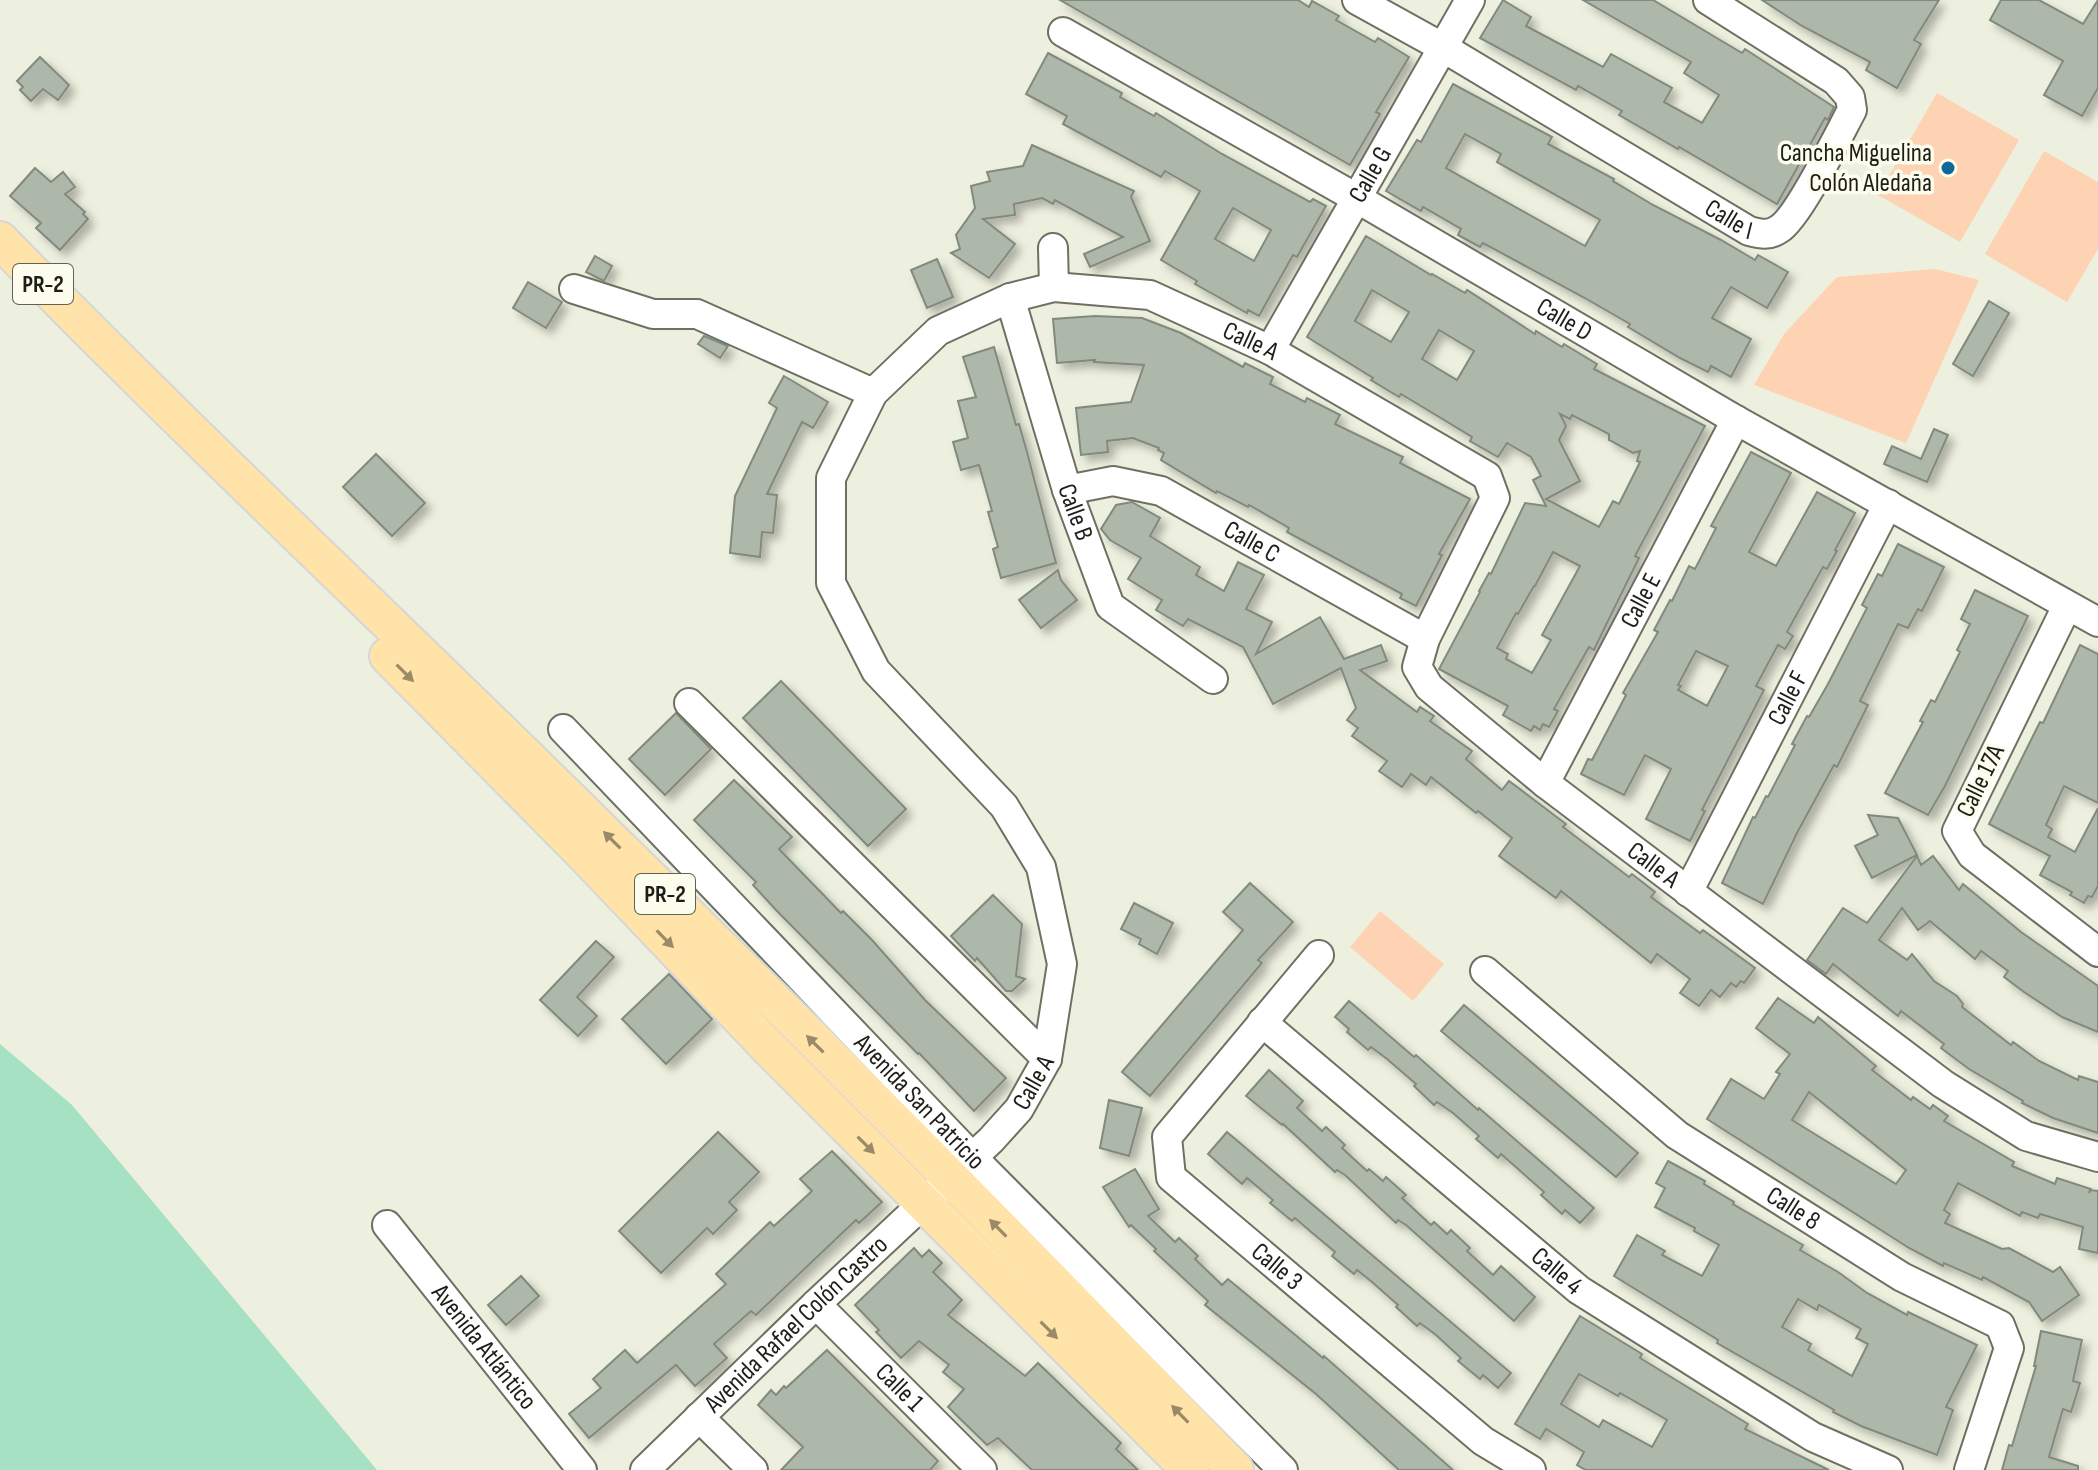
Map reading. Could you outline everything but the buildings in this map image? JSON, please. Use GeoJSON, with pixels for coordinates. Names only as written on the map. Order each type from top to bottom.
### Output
{"type":"FeatureCollection","features":[{"type":"Feature","properties":{"kind":"main road","name":"PR-2"},"geometry":{"type":"LineString","coordinates":[[0,240],[86,328],[603,831],[961,1168],[1235,1470]]}},
{"type":"Feature","properties":{"kind":"main road","name":"PR-2"},"geometry":{"type":"LineString","coordinates":[[86,328],[235,502],[583,853],[769,1048],[1190,1470]]}},
{"type":"Feature","properties":{"kind":"street"},"geometry":{"type":"LineString","coordinates":[[1357,0],[1442,47]]}},
{"type":"Feature","properties":{"kind":"street","name":"Calle G"},"geometry":{"type":"LineString","coordinates":[[1270,350],[1470,0]]}},
{"type":"Feature","properties":{"kind":"street","name":"Calle I"},"geometry":{"type":"LineString","coordinates":[[1442,47],[1749,231],[1765,235],[1781,229],[1794,214],[1852,110],[1850,97],[1836,81],[1708,0]]}},
{"type":"Feature","properties":{"kind":"street","name":"Calle D"},"geometry":{"type":"LineString","coordinates":[[1063,32],[1358,199],[1736,420],[2098,622]]}},
{"type":"Feature","properties":{"kind":"street"},"geometry":{"type":"LineString","coordinates":[[1053,248],[1054,287]]}},
{"type":"Feature","properties":{"kind":"street","name":"Calle A"},"geometry":{"type":"LineString","coordinates":[[961,1168],[1019,1109],[1047,1059],[1062,964],[1041,867],[1004,806],[876,671],[831,583],[831,478],[873,393],[938,331],[1010,298],[1054,287],[1150,295],[1270,350],[1487,476],[1495,498],[1425,639],[1417,667],[1429,687],[1545,783],[1943,1084],[2026,1136],[2098,1157]]}},
{"type":"Feature","properties":{"kind":"street"},"geometry":{"type":"LineString","coordinates":[[574,289],[653,314],[697,314],[873,393]]}},
{"type":"Feature","properties":{"kind":"street","name":"Calle B"},"geometry":{"type":"LineString","coordinates":[[1010,298],[1067,490],[1110,606],[1213,679]]}},
{"type":"Feature","properties":{"kind":"street","name":"Calle E"},"geometry":{"type":"LineString","coordinates":[[1545,783],[1736,420]]}},
{"type":"Feature","properties":{"kind":"street","name":"Calle C"},"geometry":{"type":"LineString","coordinates":[[1067,490],[1113,481],[1161,491],[1425,639]]}},
{"type":"Feature","properties":{"kind":"street","name":"Calle F"},"geometry":{"type":"LineString","coordinates":[[1688,892],[1888,504]]}},
{"type":"Feature","properties":{"kind":"street","name":"Calle 17A"},"geometry":{"type":"LineString","coordinates":[[2067,606],[1957,831],[1972,855],[2097,948]]}},
{"type":"Feature","properties":{"kind":"street"},"geometry":{"type":"LineString","coordinates":[[689,703],[1047,1059]]}},
{"type":"Feature","properties":{"kind":"street","name":"Avenida San Patricio"},"geometry":{"type":"LineString","coordinates":[[563,729],[961,1168],[1283,1470]]}},
{"type":"Feature","properties":{"kind":"street","name":"Calle 3"},"geometry":{"type":"LineString","coordinates":[[1319,955],[1167,1137],[1171,1177],[1483,1441],[1531,1470]]}},
{"type":"Feature","properties":{"kind":"street","name":"Calle 8"},"geometry":{"type":"LineString","coordinates":[[1485,971],[1677,1135],[1902,1277],[2000,1325],[2009,1348],[1969,1470]]}},
{"type":"Feature","properties":{"kind":"street","name":"Calle 4"},"geometry":{"type":"LineString","coordinates":[[1262,1022],[1579,1290],[1813,1437],[1888,1470]]}},
{"type":"Feature","properties":{"kind":"street","name":"Avenida Rafael Colón Castro"},"geometry":{"type":"LineString","coordinates":[[645,1470],[961,1168]]}},
{"type":"Feature","properties":{"kind":"street","name":"Avenida Atlántico"},"geometry":{"type":"LineString","coordinates":[[387,1225],[582,1470]]}},
{"type":"Feature","properties":{"kind":"street","name":"Calle 1"},"geometry":{"type":"LineString","coordinates":[[816,1304],[982,1470]]}},
{"type":"Feature","properties":{"kind":"street"},"geometry":{"type":"LineString","coordinates":[[699,1417],[753,1470]]}},
{"type":"Feature","properties":{"kind":"shaded area","name":"Cancha Miguelina Colón Aledaña"},"geometry":{"type":"Polygon","coordinates":[[[1937,93],[2019,140],[1960,242],[1878,195],[1937,93]]]}},
{"type":"Feature","properties":{"kind":"shaded area"},"geometry":{"type":"Polygon","coordinates":[[[2044,151],[2098,182],[2098,249],[2067,302],[1985,254],[2044,151]]]}},
{"type":"Feature","properties":{"kind":"shaded area"},"geometry":{"type":"Polygon","coordinates":[[[1935,269],[1979,280],[1906,443],[1754,385],[1784,334],[1837,277],[1935,269]]]}},
{"type":"Feature","properties":{"kind":"shaded area"},"geometry":{"type":"Polygon","coordinates":[[[1380,911],[1444,964],[1413,1001],[1350,947],[1380,911]]]}},
{"type":"Feature","properties":{"kind":"shaded area"},"geometry":{"type":"Polygon","coordinates":[[[0,1044],[72,1105],[377,1470],[0,1470],[0,1044]]]}},
{"type":"Feature","properties":{"kind":"place","name":"Cancha Miguelina Colón Aledaña"},"geometry":{"type":"Point","coordinates":[1948,168]}}]}
